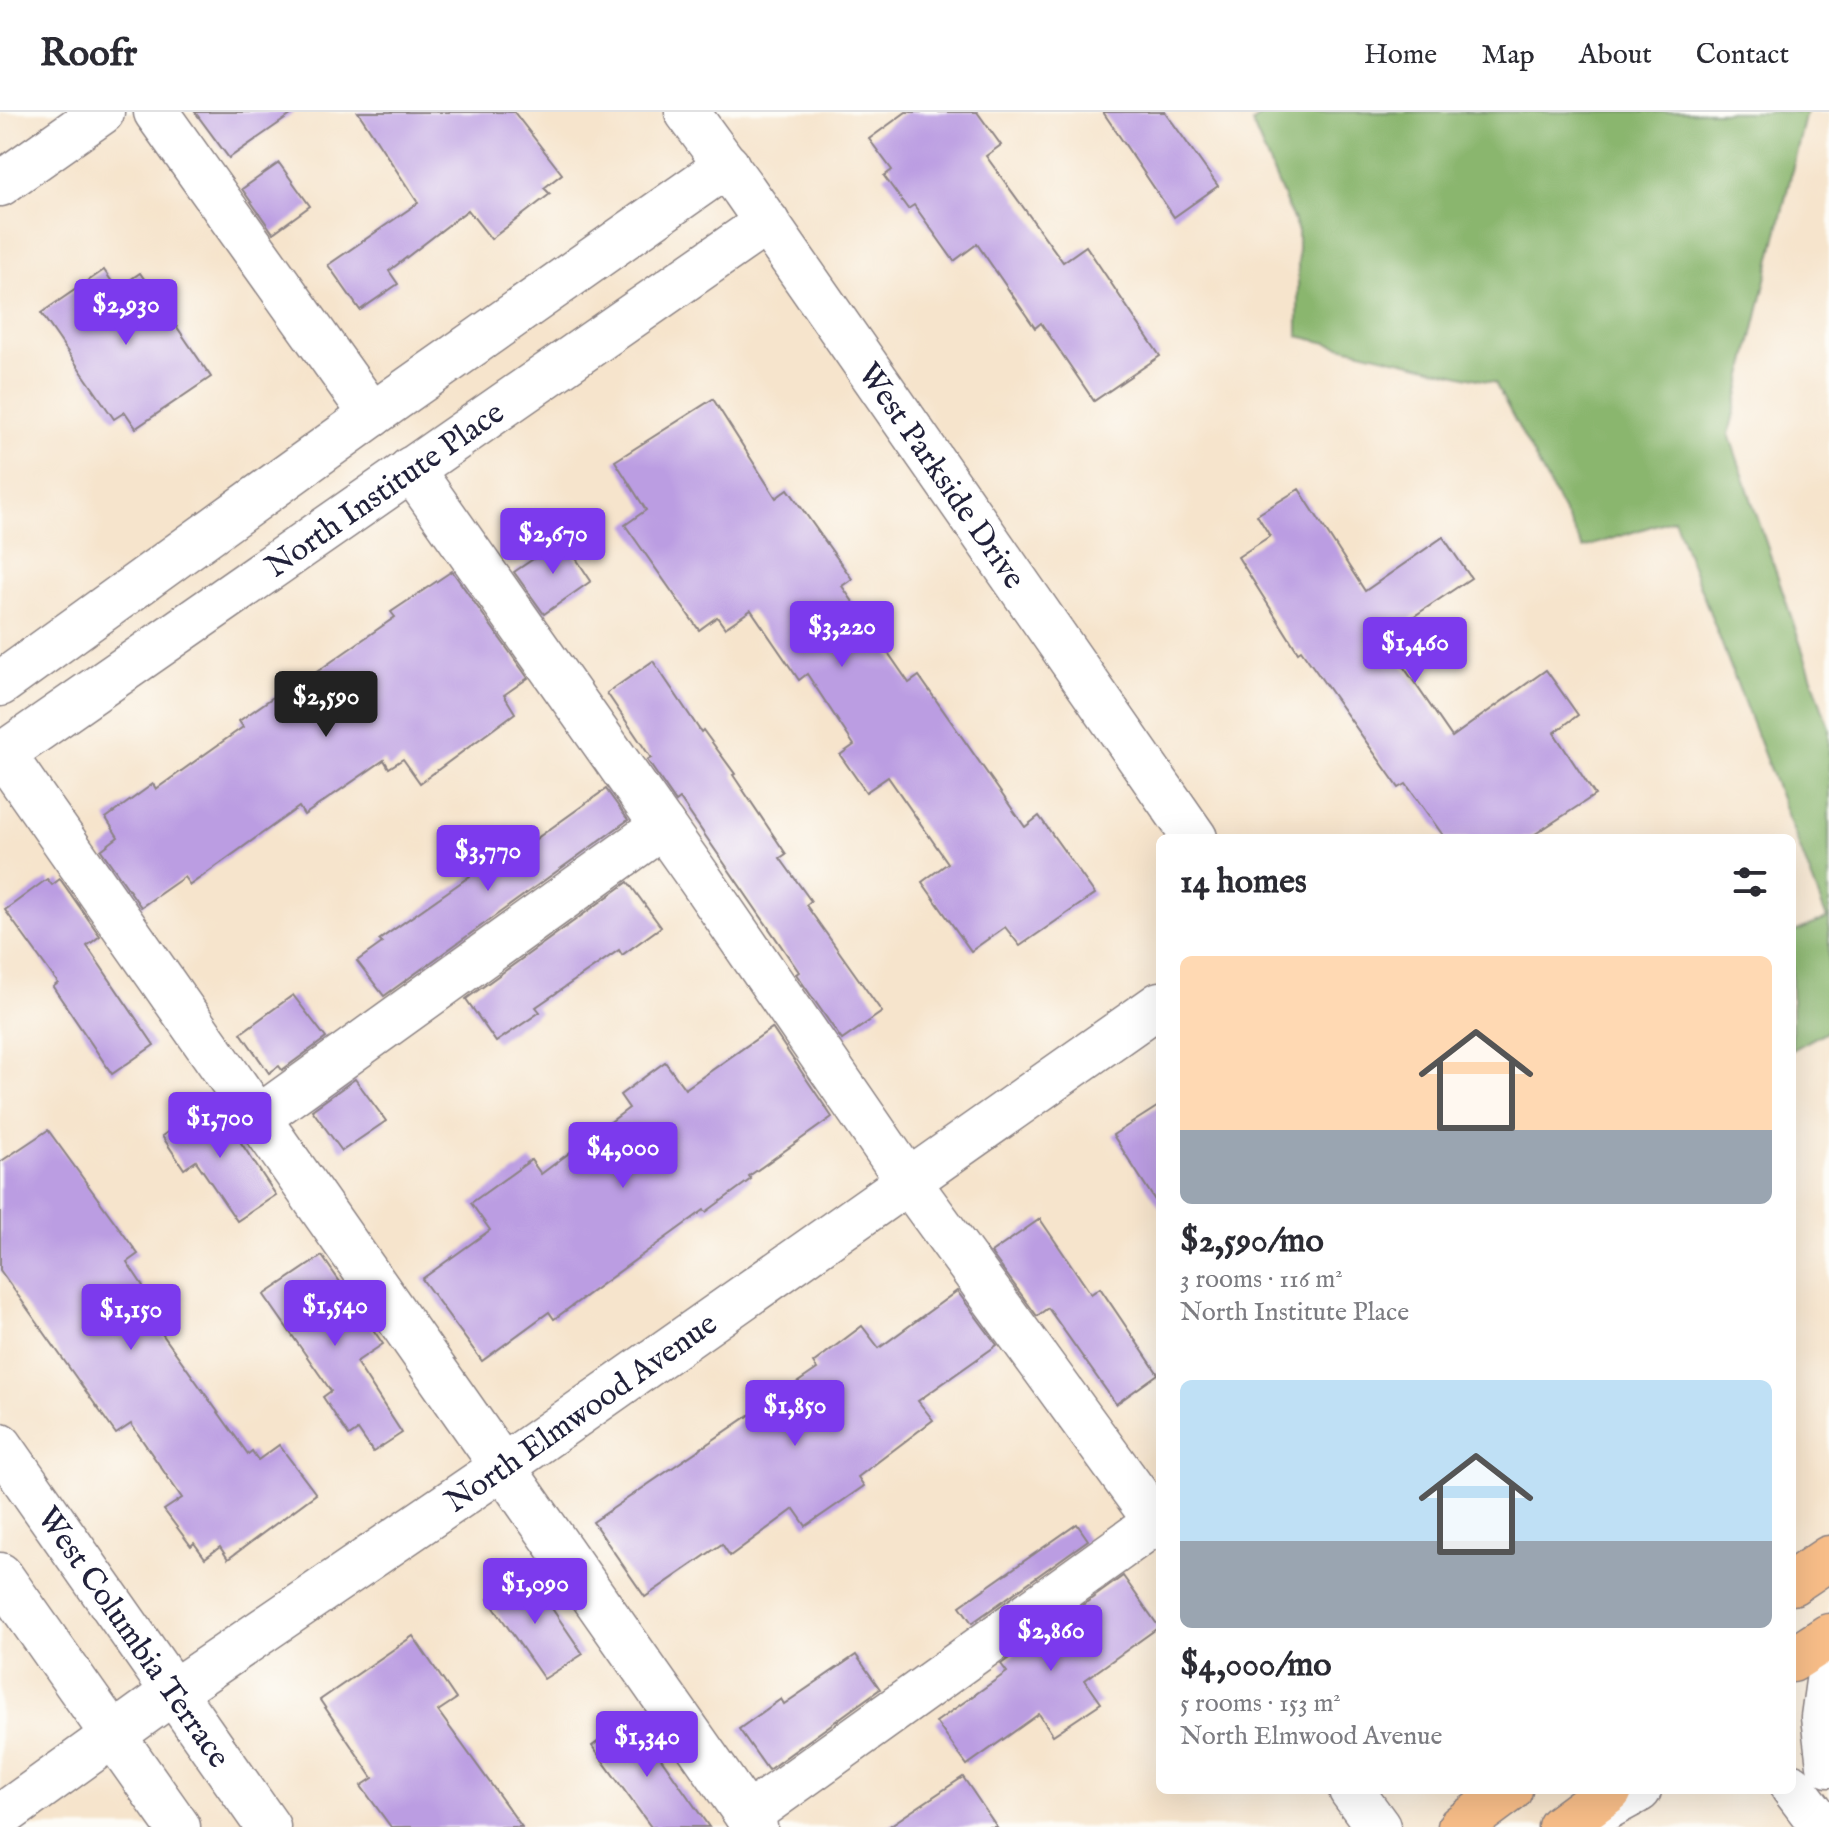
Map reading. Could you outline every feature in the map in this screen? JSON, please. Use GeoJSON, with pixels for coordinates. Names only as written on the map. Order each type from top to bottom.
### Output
{"type":"FeatureCollection","features":[{"type":"Feature","properties":{"kind":"main road"},"geometry":{"type":"LineString","coordinates":[[1796,1580],[1829,1558]]}},
{"type":"Feature","properties":{"kind":"main road"},"geometry":{"type":"LineString","coordinates":[[1796,1657],[1829,1636]]}},
{"type":"Feature","properties":{"kind":"main road"},"geometry":{"type":"LineString","coordinates":[[1460,1827],[1505,1794]]}},
{"type":"Feature","properties":{"kind":"main road"},"geometry":{"type":"LineString","coordinates":[[1560,1827],[1605,1794]]}},
{"type":"Feature","properties":{"kind":"street"},"geometry":{"type":"LineString","coordinates":[[0,184],[102,112]]}},
{"type":"Feature","properties":{"kind":"street"},"geometry":{"type":"LineString","coordinates":[[156,112],[372,415]]}},
{"type":"Feature","properties":{"kind":"street","name":"West Parkside Drive"},"geometry":{"type":"LineString","coordinates":[[687,112],[767,222],[1192,834]]}},
{"type":"Feature","properties":{"kind":"street","name":"North Institute Place"},"geometry":{"type":"LineString","coordinates":[[0,684],[372,415],[727,165]]}},
{"type":"Feature","properties":{"kind":"street","name":"North Institute Place"},"geometry":{"type":"LineString","coordinates":[[1,755],[767,222]]}},
{"type":"Feature","properties":{"kind":"street"},"geometry":{"type":"LineString","coordinates":[[411,469],[908,1181],[1156,1521]]}},
{"type":"Feature","properties":{"kind":"street"},"geometry":{"type":"LineString","coordinates":[[1,755],[751,1821],[1156,1525]]}},
{"type":"Feature","properties":{"kind":"street"},"geometry":{"type":"LineString","coordinates":[[258,1118],[663,826]]}},
{"type":"Feature","properties":{"kind":"street","name":"North Elmwood Avenue"},"geometry":{"type":"LineString","coordinates":[[0,1817],[173,1692],[504,1466],[1156,1007]]}},
{"type":"Feature","properties":{"kind":"street","name":"West Columbia Terrace"},"geometry":{"type":"LineString","coordinates":[[0,1445],[268,1827]]}},
{"type":"Feature","properties":{"kind":"street"},"geometry":{"type":"LineString","coordinates":[[0,1575],[178,1827]]}},
{"type":"Feature","properties":{"kind":"street"},"geometry":{"type":"LineString","coordinates":[[1829,1674],[1823,1717],[1829,1765]]}},
{"type":"Feature","properties":{"kind":"street"},"geometry":{"type":"LineString","coordinates":[[1796,1791],[1823,1827]]}},
{"type":"Feature","properties":{"kind":"street"},"geometry":{"type":"LineString","coordinates":[[1354,1794],[1378,1827]]}},
{"type":"Feature","properties":{"kind":"street"},"geometry":{"type":"LineString","coordinates":[[1569,1827],[1631,1794]]}},
{"type":"Feature","properties":{"kind":"green space"},"geometry":{"type":"Polygon","coordinates":[[[1266,112],[1806,112],[1729,434],[1829,728],[1829,1030],[1796,1048],[1796,931],[1827,919],[1674,519],[1583,548],[1495,383],[1298,336],[1298,231],[1252,123],[1266,112]]]}},
{"type":"Feature","properties":{"kind":"building"},"geometry":{"type":"Polygon","coordinates":[[[195,112],[295,112],[229,158],[195,112]]]}},
{"type":"Feature","properties":{"kind":"building"},"geometry":{"type":"Polygon","coordinates":[[[358,112],[514,112],[562,174],[544,188],[550,194],[491,239],[468,210],[389,271],[398,284],[360,310],[328,265],[418,203],[358,112]]]}},
{"type":"Feature","properties":{"kind":"building"},"geometry":{"type":"Polygon","coordinates":[[[906,112],[977,112],[1001,145],[986,156],[1063,262],[1086,246],[1160,356],[1094,401],[1041,323],[1035,328],[977,244],[954,261],[914,205],[908,209],[884,176],[892,170],[869,139],[906,112]]]}},
{"type":"Feature","properties":{"kind":"building"},"geometry":{"type":"Polygon","coordinates":[[[1103,112],[1165,112],[1218,186],[1174,217],[1103,112]]]}},
{"type":"Feature","properties":{"kind":"building"},"geometry":{"type":"Polygon","coordinates":[[[279,163],[310,206],[273,233],[242,189],[279,163]]]}},
{"type":"Feature","properties":{"kind":"building"},"geometry":{"type":"Polygon","coordinates":[[[104,270],[117,289],[140,273],[211,377],[136,428],[125,412],[114,419],[41,313],[104,270]]]}},
{"type":"Feature","properties":{"kind":"building"},"geometry":{"type":"Polygon","coordinates":[[[713,399],[776,498],[788,489],[852,579],[842,586],[909,683],[919,676],[1025,827],[1039,816],[1095,894],[1020,946],[1005,927],[971,951],[922,882],[948,863],[888,777],[866,792],[840,755],[854,745],[807,674],[799,680],[751,610],[725,628],[717,617],[699,630],[625,525],[646,510],[615,461],[713,399]]]}},
{"type":"Feature","properties":{"kind":"building"},"geometry":{"type":"Polygon","coordinates":[[[1299,489],[1365,591],[1443,537],[1471,578],[1383,637],[1452,737],[1546,670],[1578,715],[1554,733],[1595,795],[1535,834],[1442,834],[1406,784],[1399,788],[1301,650],[1298,652],[1238,557],[1270,536],[1257,515],[1299,489]]]}},
{"type":"Feature","properties":{"kind":"building"},"geometry":{"type":"Polygon","coordinates":[[[563,539],[591,581],[544,614],[514,572],[563,539]]]}},
{"type":"Feature","properties":{"kind":"building"},"geometry":{"type":"Polygon","coordinates":[[[452,571],[528,678],[504,695],[515,713],[420,783],[403,759],[389,768],[384,760],[304,815],[299,807],[190,885],[184,877],[141,907],[101,850],[118,837],[106,818],[153,784],[156,789],[243,727],[239,721],[305,675],[308,678],[395,617],[391,612],[452,571]]]}},
{"type":"Feature","properties":{"kind":"building"},"geometry":{"type":"Polygon","coordinates":[[[653,661],[701,732],[703,730],[735,774],[786,854],[780,858],[811,901],[806,905],[882,1012],[842,1040],[680,799],[676,802],[647,760],[651,758],[607,693],[653,661]]]}},
{"type":"Feature","properties":{"kind":"building"},"geometry":{"type":"Polygon","coordinates":[[[606,789],[628,820],[384,996],[357,961],[382,943],[379,940],[470,876],[467,872],[527,831],[533,841],[606,789]]]}},
{"type":"Feature","properties":{"kind":"building"},"geometry":{"type":"Polygon","coordinates":[[[47,879],[52,885],[60,879],[100,936],[87,946],[154,1045],[112,1074],[53,987],[58,983],[5,910],[47,879]]]}},
{"type":"Feature","properties":{"kind":"building"},"geometry":{"type":"Polygon","coordinates":[[[628,882],[661,927],[622,955],[619,950],[536,1007],[540,1012],[496,1042],[466,999],[628,882]]]}},
{"type":"Feature","properties":{"kind":"building"},"geometry":{"type":"Polygon","coordinates":[[[293,995],[326,1038],[282,1070],[279,1066],[269,1073],[241,1033],[293,995]]]}},
{"type":"Feature","properties":{"kind":"building"},"geometry":{"type":"Polygon","coordinates":[[[772,1028],[832,1117],[749,1176],[751,1179],[706,1212],[704,1210],[554,1319],[549,1312],[482,1361],[422,1279],[490,1230],[471,1203],[531,1160],[541,1174],[629,1108],[620,1095],[665,1062],[685,1089],[772,1028]]]}},
{"type":"Feature","properties":{"kind":"building"},"geometry":{"type":"Polygon","coordinates":[[[355,1079],[386,1121],[342,1151],[312,1110],[355,1079]]]}},
{"type":"Feature","properties":{"kind":"building"},"geometry":{"type":"Polygon","coordinates":[[[213,1101],[276,1195],[237,1221],[196,1161],[184,1169],[162,1136],[213,1101]]]}},
{"type":"Feature","properties":{"kind":"building"},"geometry":{"type":"Polygon","coordinates":[[[1156,1108],[1156,1202],[1113,1135],[1156,1108]]]}},
{"type":"Feature","properties":{"kind":"building"},"geometry":{"type":"Polygon","coordinates":[[[48,1130],[138,1254],[127,1262],[143,1286],[133,1293],[248,1454],[252,1451],[258,1460],[279,1445],[316,1494],[228,1559],[220,1547],[205,1558],[194,1543],[191,1546],[164,1510],[182,1498],[131,1424],[116,1434],[0,1270],[0,1162],[48,1130]]]}},
{"type":"Feature","properties":{"kind":"building"},"geometry":{"type":"Polygon","coordinates":[[[1040,1219],[1091,1294],[1100,1288],[1156,1375],[1116,1404],[1048,1308],[1037,1316],[991,1253],[1040,1219]]]}},
{"type":"Feature","properties":{"kind":"building"},"geometry":{"type":"Polygon","coordinates":[[[322,1256],[383,1344],[356,1362],[402,1433],[373,1452],[358,1430],[349,1436],[323,1397],[331,1391],[264,1295],[322,1256]]]}},
{"type":"Feature","properties":{"kind":"building"},"geometry":{"type":"Polygon","coordinates":[[[957,1291],[997,1345],[918,1401],[933,1420],[858,1477],[864,1486],[806,1526],[794,1509],[730,1556],[722,1544],[645,1597],[593,1522],[817,1369],[813,1363],[862,1326],[879,1348],[957,1291]]]}},
{"type":"Feature","properties":{"kind":"building"},"geometry":{"type":"Polygon","coordinates":[[[1077,1524],[1088,1540],[972,1623],[960,1606],[1077,1524]]]}},
{"type":"Feature","properties":{"kind":"building"},"geometry":{"type":"Polygon","coordinates":[[[527,1572],[583,1654],[544,1679],[488,1599],[527,1572]]]}},
{"type":"Feature","properties":{"kind":"building"},"geometry":{"type":"Polygon","coordinates":[[[1123,1576],[1156,1623],[1156,1629],[1085,1680],[1101,1703],[1053,1735],[1039,1714],[967,1765],[936,1722],[1007,1672],[1001,1664],[1123,1576]]]}},
{"type":"Feature","properties":{"kind":"building"},"geometry":{"type":"Polygon","coordinates":[[[413,1636],[456,1699],[438,1711],[522,1827],[391,1827],[361,1786],[373,1778],[320,1700],[413,1636]]]}},
{"type":"Feature","properties":{"kind":"building"},"geometry":{"type":"Polygon","coordinates":[[[856,1655],[880,1689],[768,1770],[739,1729],[781,1699],[784,1704],[856,1655]]]}},
{"type":"Feature","properties":{"kind":"building"},"geometry":{"type":"Polygon","coordinates":[[[632,1717],[709,1827],[651,1827],[592,1746],[632,1717]]]}},
{"type":"Feature","properties":{"kind":"building"},"geometry":{"type":"Polygon","coordinates":[[[963,1777],[997,1827],[888,1827],[963,1777]]]}}]}
